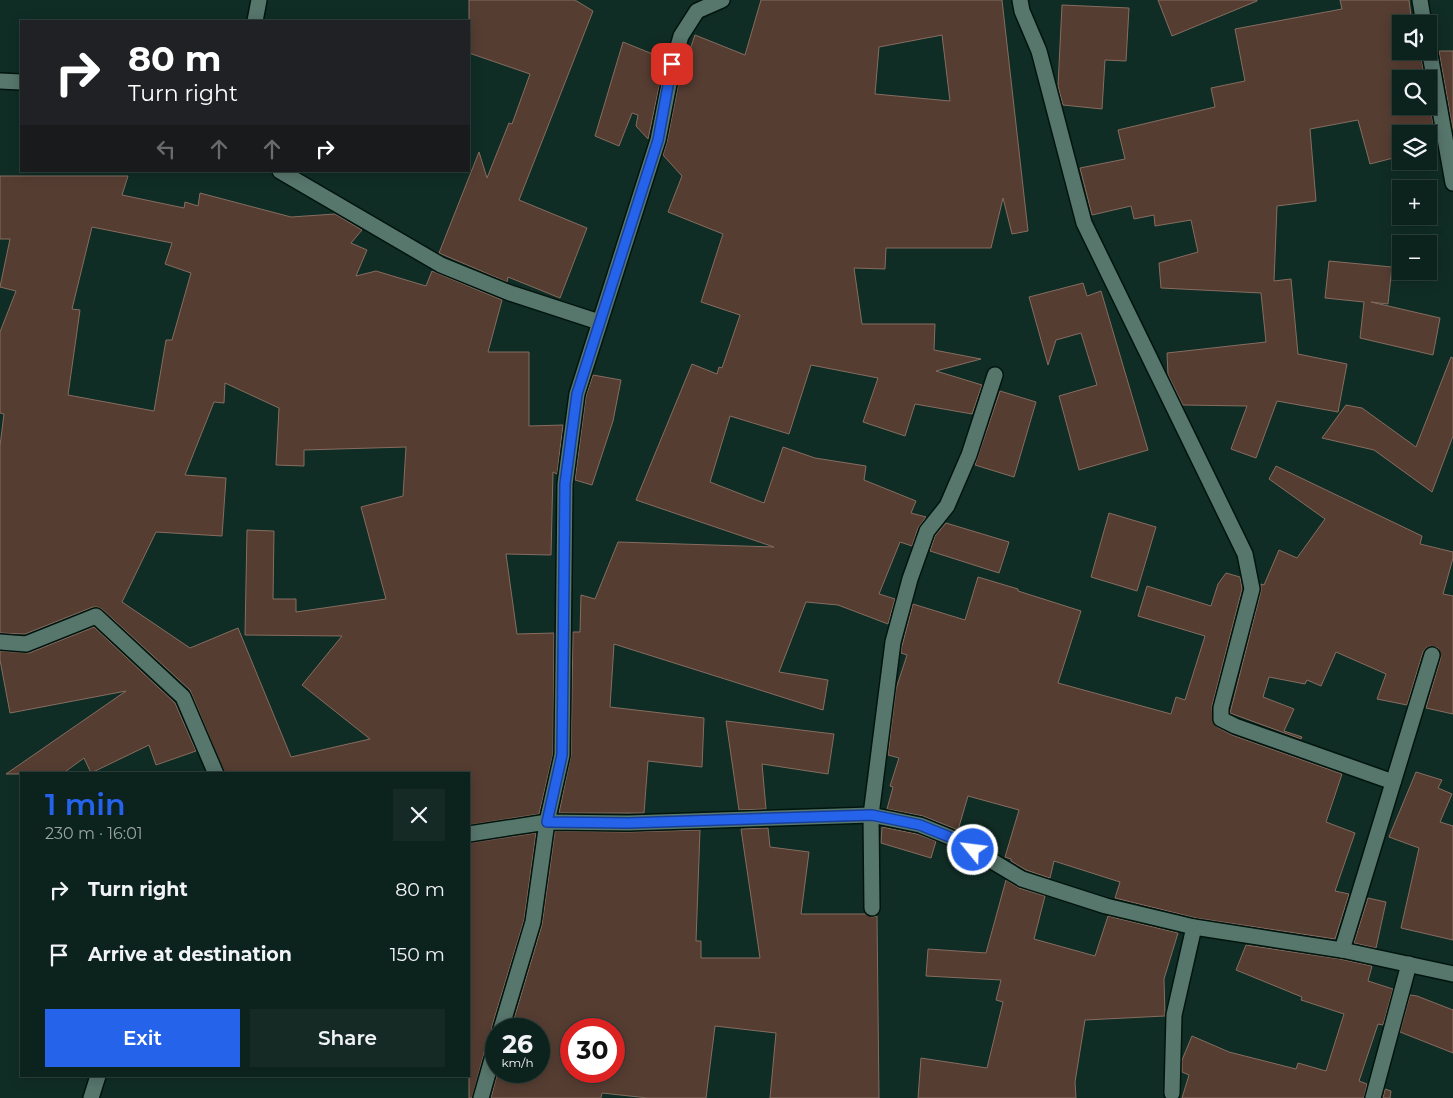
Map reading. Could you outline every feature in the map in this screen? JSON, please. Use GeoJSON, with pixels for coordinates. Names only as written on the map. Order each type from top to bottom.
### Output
{"type":"FeatureCollection","features":[{"type":"Feature","properties":{"kind":"street"},"geometry":{"type":"LineString","coordinates":[[255,20],[259,0]]}},
{"type":"Feature","properties":{"kind":"street"},"geometry":{"type":"LineString","coordinates":[[504,1018],[533,922],[547,822],[562,755],[565,484],[577,394],[658,140],[672,64],[681,36],[697,11],[722,0]]}},
{"type":"Feature","properties":{"kind":"street"},"geometry":{"type":"LineString","coordinates":[[1020,0],[1022,11],[1039,51],[1084,224],[1245,554],[1252,589],[1221,708],[1221,719],[1235,726],[1393,782]]}},
{"type":"Feature","properties":{"kind":"street"},"geometry":{"type":"LineString","coordinates":[[1420,0],[1422,15]]}},
{"type":"Feature","properties":{"kind":"street"},"geometry":{"type":"LineString","coordinates":[[1431,60],[1453,183]]}},
{"type":"Feature","properties":{"kind":"street"},"geometry":{"type":"LineString","coordinates":[[0,81],[20,82]]}},
{"type":"Feature","properties":{"kind":"street"},"geometry":{"type":"LineString","coordinates":[[282,172],[442,265],[510,293],[599,322]]}},
{"type":"Feature","properties":{"kind":"street"},"geometry":{"type":"LineString","coordinates":[[872,908],[872,815],[893,642],[910,579],[927,531],[946,506],[969,455],[995,375]]}},
{"type":"Feature","properties":{"kind":"street"},"geometry":{"type":"LineString","coordinates":[[0,642],[26,644],[96,616],[183,697],[215,772]]}},
{"type":"Feature","properties":{"kind":"street"},"geometry":{"type":"LineString","coordinates":[[1342,950],[1432,655]]}},
{"type":"Feature","properties":{"kind":"street"},"geometry":{"type":"LineString","coordinates":[[470,834],[547,822],[628,823],[872,815],[920,825],[957,840],[1022,879],[1106,906],[1194,927],[1342,950],[1453,974]]}},
{"type":"Feature","properties":{"kind":"street"},"geometry":{"type":"LineString","coordinates":[[1172,1093],[1174,1015],[1194,927]]}},
{"type":"Feature","properties":{"kind":"street"},"geometry":{"type":"LineString","coordinates":[[1372,1098],[1408,964]]}},
{"type":"Feature","properties":{"kind":"street"},"geometry":{"type":"LineString","coordinates":[[91,1098],[98,1077]]}},
{"type":"Feature","properties":{"kind":"street"},"geometry":{"type":"LineString","coordinates":[[481,1098],[485,1083]]}},
{"type":"Feature","properties":{"kind":"building"},"geometry":{"type":"Polygon","coordinates":[[[469,0],[575,0],[593,11],[519,200],[587,228],[560,298],[508,277],[507,282],[439,253],[479,152],[487,178],[509,123],[512,124],[530,74],[470,53],[469,0]]]}},
{"type":"Feature","properties":{"kind":"building"},"geometry":{"type":"Polygon","coordinates":[[[761,0],[1002,0],[1028,231],[1012,234],[1003,198],[991,248],[886,248],[885,269],[854,268],[862,324],[935,324],[934,350],[981,359],[936,371],[982,385],[972,414],[915,404],[905,436],[863,422],[878,378],[811,365],[789,434],[730,416],[710,482],[764,503],[783,447],[815,458],[866,466],[864,480],[916,501],[911,513],[926,517],[918,528],[912,546],[900,542],[879,594],[895,599],[888,624],[838,605],[806,602],[779,672],[828,680],[823,710],[614,644],[610,707],[704,718],[702,767],[648,761],[644,813],[559,813],[571,755],[573,632],[580,632],[581,595],[595,599],[618,542],[774,547],[636,500],[692,364],[717,374],[719,367],[722,368],[740,315],[701,302],[723,234],[668,212],[682,176],[663,155],[682,66],[684,67],[695,35],[745,55],[761,0]],[[942,35],[879,47],[875,94],[950,101],[942,35]]]}},
{"type":"Feature","properties":{"kind":"building"},"geometry":{"type":"Polygon","coordinates":[[[1158,0],[1257,0],[1257,1],[1172,36],[1158,0]]]}},
{"type":"Feature","properties":{"kind":"building"},"geometry":{"type":"Polygon","coordinates":[[[1340,0],[1409,0],[1411,15],[1392,15],[1392,60],[1422,60],[1423,70],[1392,70],[1392,115],[1432,115],[1433,125],[1392,125],[1392,158],[1370,164],[1358,120],[1310,129],[1316,201],[1277,206],[1274,281],[1291,279],[1298,354],[1347,364],[1338,412],[1277,401],[1256,458],[1231,449],[1247,406],[1183,405],[1168,375],[1167,353],[1266,342],[1261,293],[1161,288],[1159,263],[1198,252],[1191,220],[1155,226],[1154,215],[1134,219],[1131,206],[1092,215],[1080,168],[1125,159],[1118,130],[1215,107],[1211,88],[1245,81],[1235,29],[1342,9],[1340,0]]]}},
{"type":"Feature","properties":{"kind":"building"},"geometry":{"type":"Polygon","coordinates":[[[1062,5],[1129,8],[1126,61],[1105,60],[1102,109],[1063,105],[1058,86],[1062,5]]]}},
{"type":"Feature","properties":{"kind":"building"},"geometry":{"type":"Polygon","coordinates":[[[623,42],[665,59],[648,139],[636,126],[638,115],[632,113],[619,146],[595,136],[623,42]]]}},
{"type":"Feature","properties":{"kind":"building"},"geometry":{"type":"Polygon","coordinates":[[[1439,51],[1453,51],[1453,130],[1439,51]]]}},
{"type":"Feature","properties":{"kind":"building"},"geometry":{"type":"Polygon","coordinates":[[[0,176],[128,176],[122,195],[184,208],[185,202],[198,206],[200,193],[291,217],[335,214],[362,230],[351,243],[367,250],[356,276],[376,271],[426,286],[432,271],[502,300],[488,352],[529,352],[529,426],[563,425],[557,474],[553,472],[551,555],[506,554],[517,634],[554,633],[553,754],[539,814],[470,825],[470,772],[224,772],[190,690],[102,609],[93,607],[25,634],[0,633],[0,446],[4,414],[0,413],[0,332],[16,291],[0,287],[10,239],[0,239],[0,176]],[[92,227],[72,309],[80,310],[68,395],[154,411],[166,340],[172,340],[191,273],[165,264],[172,243],[92,227]],[[225,383],[224,403],[214,402],[185,475],[226,478],[222,536],[156,532],[122,602],[190,648],[238,628],[291,757],[370,739],[302,685],[342,636],[245,635],[247,530],[274,531],[273,599],[296,599],[296,612],[386,599],[361,507],[403,496],[406,447],[304,450],[304,466],[276,465],[279,408],[225,383]]]}},
{"type":"Feature","properties":{"kind":"building"},"geometry":{"type":"Polygon","coordinates":[[[1329,261],[1392,267],[1388,304],[1371,302],[1440,318],[1433,355],[1360,338],[1364,302],[1325,298],[1329,261]]]}},
{"type":"Feature","properties":{"kind":"building"},"geometry":{"type":"Polygon","coordinates":[[[1083,283],[1087,296],[1101,291],[1148,450],[1079,470],[1059,396],[1097,385],[1081,333],[1056,340],[1048,365],[1029,297],[1083,283]]]}},
{"type":"Feature","properties":{"kind":"building"},"geometry":{"type":"Polygon","coordinates":[[[1451,357],[1453,358],[1453,436],[1432,492],[1374,450],[1322,438],[1346,405],[1362,408],[1416,447],[1451,357]]]}},
{"type":"Feature","properties":{"kind":"building"},"geometry":{"type":"Polygon","coordinates":[[[593,375],[621,380],[613,421],[592,485],[575,480],[586,396],[593,375]]]}},
{"type":"Feature","properties":{"kind":"building"},"geometry":{"type":"Polygon","coordinates":[[[1000,391],[1036,402],[1014,477],[975,465],[1000,391]]]}},
{"type":"Feature","properties":{"kind":"building"},"geometry":{"type":"Polygon","coordinates":[[[1276,466],[1422,536],[1420,544],[1453,552],[1443,594],[1453,596],[1453,714],[1426,708],[1441,657],[1438,648],[1430,646],[1423,652],[1407,705],[1377,699],[1386,674],[1336,652],[1321,686],[1307,680],[1305,684],[1269,677],[1263,697],[1294,709],[1284,731],[1302,737],[1301,739],[1230,713],[1261,591],[1261,584],[1264,585],[1279,550],[1297,558],[1325,519],[1269,479],[1276,466]]]}},
{"type":"Feature","properties":{"kind":"building"},"geometry":{"type":"Polygon","coordinates":[[[1109,513],[1156,527],[1137,591],[1091,577],[1109,513]]]}},
{"type":"Feature","properties":{"kind":"building"},"geometry":{"type":"Polygon","coordinates":[[[946,523],[1009,542],[999,573],[930,551],[935,536],[946,523]]]}},
{"type":"Feature","properties":{"kind":"building"},"geometry":{"type":"Polygon","coordinates":[[[1226,573],[1240,577],[1242,589],[1212,706],[1213,723],[1232,735],[1342,774],[1326,822],[1355,833],[1335,891],[1349,894],[1335,939],[1196,918],[1115,898],[1120,882],[1054,861],[1050,878],[1026,870],[1005,857],[1019,810],[968,796],[958,830],[923,816],[887,809],[893,787],[890,786],[899,758],[888,755],[896,689],[907,655],[901,653],[901,650],[913,604],[965,620],[978,577],[1081,611],[1058,683],[1171,714],[1176,697],[1185,700],[1205,636],[1138,616],[1147,586],[1211,606],[1218,584],[1226,573]]]}},
{"type":"Feature","properties":{"kind":"building"},"geometry":{"type":"Polygon","coordinates":[[[94,627],[175,703],[196,751],[156,765],[149,745],[93,772],[91,772],[84,758],[65,772],[20,772],[20,774],[6,774],[126,691],[10,713],[0,651],[29,653],[94,627]]]}},
{"type":"Feature","properties":{"kind":"building"},"geometry":{"type":"Polygon","coordinates":[[[726,721],[834,734],[828,774],[762,764],[766,809],[739,810],[726,721]]]}},
{"type":"Feature","properties":{"kind":"building"},"geometry":{"type":"Polygon","coordinates":[[[1416,772],[1442,780],[1438,788],[1452,794],[1440,822],[1453,826],[1453,940],[1401,928],[1419,848],[1389,837],[1416,772]]]}},
{"type":"Feature","properties":{"kind":"building"},"geometry":{"type":"Polygon","coordinates":[[[882,827],[917,834],[936,841],[931,858],[881,843],[882,827]]]}},
{"type":"Feature","properties":{"kind":"building"},"geometry":{"type":"Polygon","coordinates":[[[768,828],[770,847],[809,852],[801,914],[865,914],[872,917],[877,916],[879,1098],[770,1098],[776,1033],[715,1026],[706,1098],[648,1098],[602,1093],[601,1098],[491,1098],[495,1083],[550,1083],[550,1018],[514,1018],[542,925],[555,831],[628,832],[700,830],[696,941],[701,941],[701,958],[760,958],[741,829],[768,828]]]}},
{"type":"Feature","properties":{"kind":"building"},"geometry":{"type":"Polygon","coordinates":[[[536,833],[524,920],[494,1018],[485,1018],[485,1049],[472,1098],[469,1098],[470,843],[536,833]]]}},
{"type":"Feature","properties":{"kind":"building"},"geometry":{"type":"Polygon","coordinates":[[[1006,880],[1019,888],[1045,896],[1034,939],[1095,956],[1108,916],[1178,933],[1164,979],[1165,1016],[1085,1020],[1075,1082],[1076,1098],[918,1098],[921,1058],[987,1068],[1003,1002],[996,1000],[1001,980],[926,976],[928,949],[986,953],[1006,880]]]}},
{"type":"Feature","properties":{"kind":"building"},"geometry":{"type":"Polygon","coordinates":[[[1368,898],[1386,902],[1376,948],[1354,943],[1368,898]]]}},
{"type":"Feature","properties":{"kind":"building"},"geometry":{"type":"Polygon","coordinates":[[[1246,945],[1340,959],[1372,966],[1368,981],[1393,989],[1383,1025],[1378,1024],[1359,1081],[1367,1084],[1364,1098],[1182,1098],[1189,1075],[1182,1072],[1182,1060],[1192,1036],[1229,1052],[1296,1069],[1298,1063],[1326,1071],[1344,1014],[1301,1000],[1302,997],[1236,970],[1246,945]]]}},
{"type":"Feature","properties":{"kind":"building"},"geometry":{"type":"Polygon","coordinates":[[[1410,995],[1453,1010],[1453,1053],[1400,1032],[1410,995]]]}},
{"type":"Feature","properties":{"kind":"building"},"geometry":{"type":"Polygon","coordinates":[[[1385,1089],[1391,1091],[1390,1098],[1383,1098],[1385,1089]]]}},
{"type":"Feature","properties":{"kind":"route"},"geometry":{"type":"LineString","coordinates":[[672,64],[667,100],[658,140],[577,394],[565,484],[562,755],[547,822],[628,823],[872,815],[920,825],[957,840],[973,850]]}}]}
